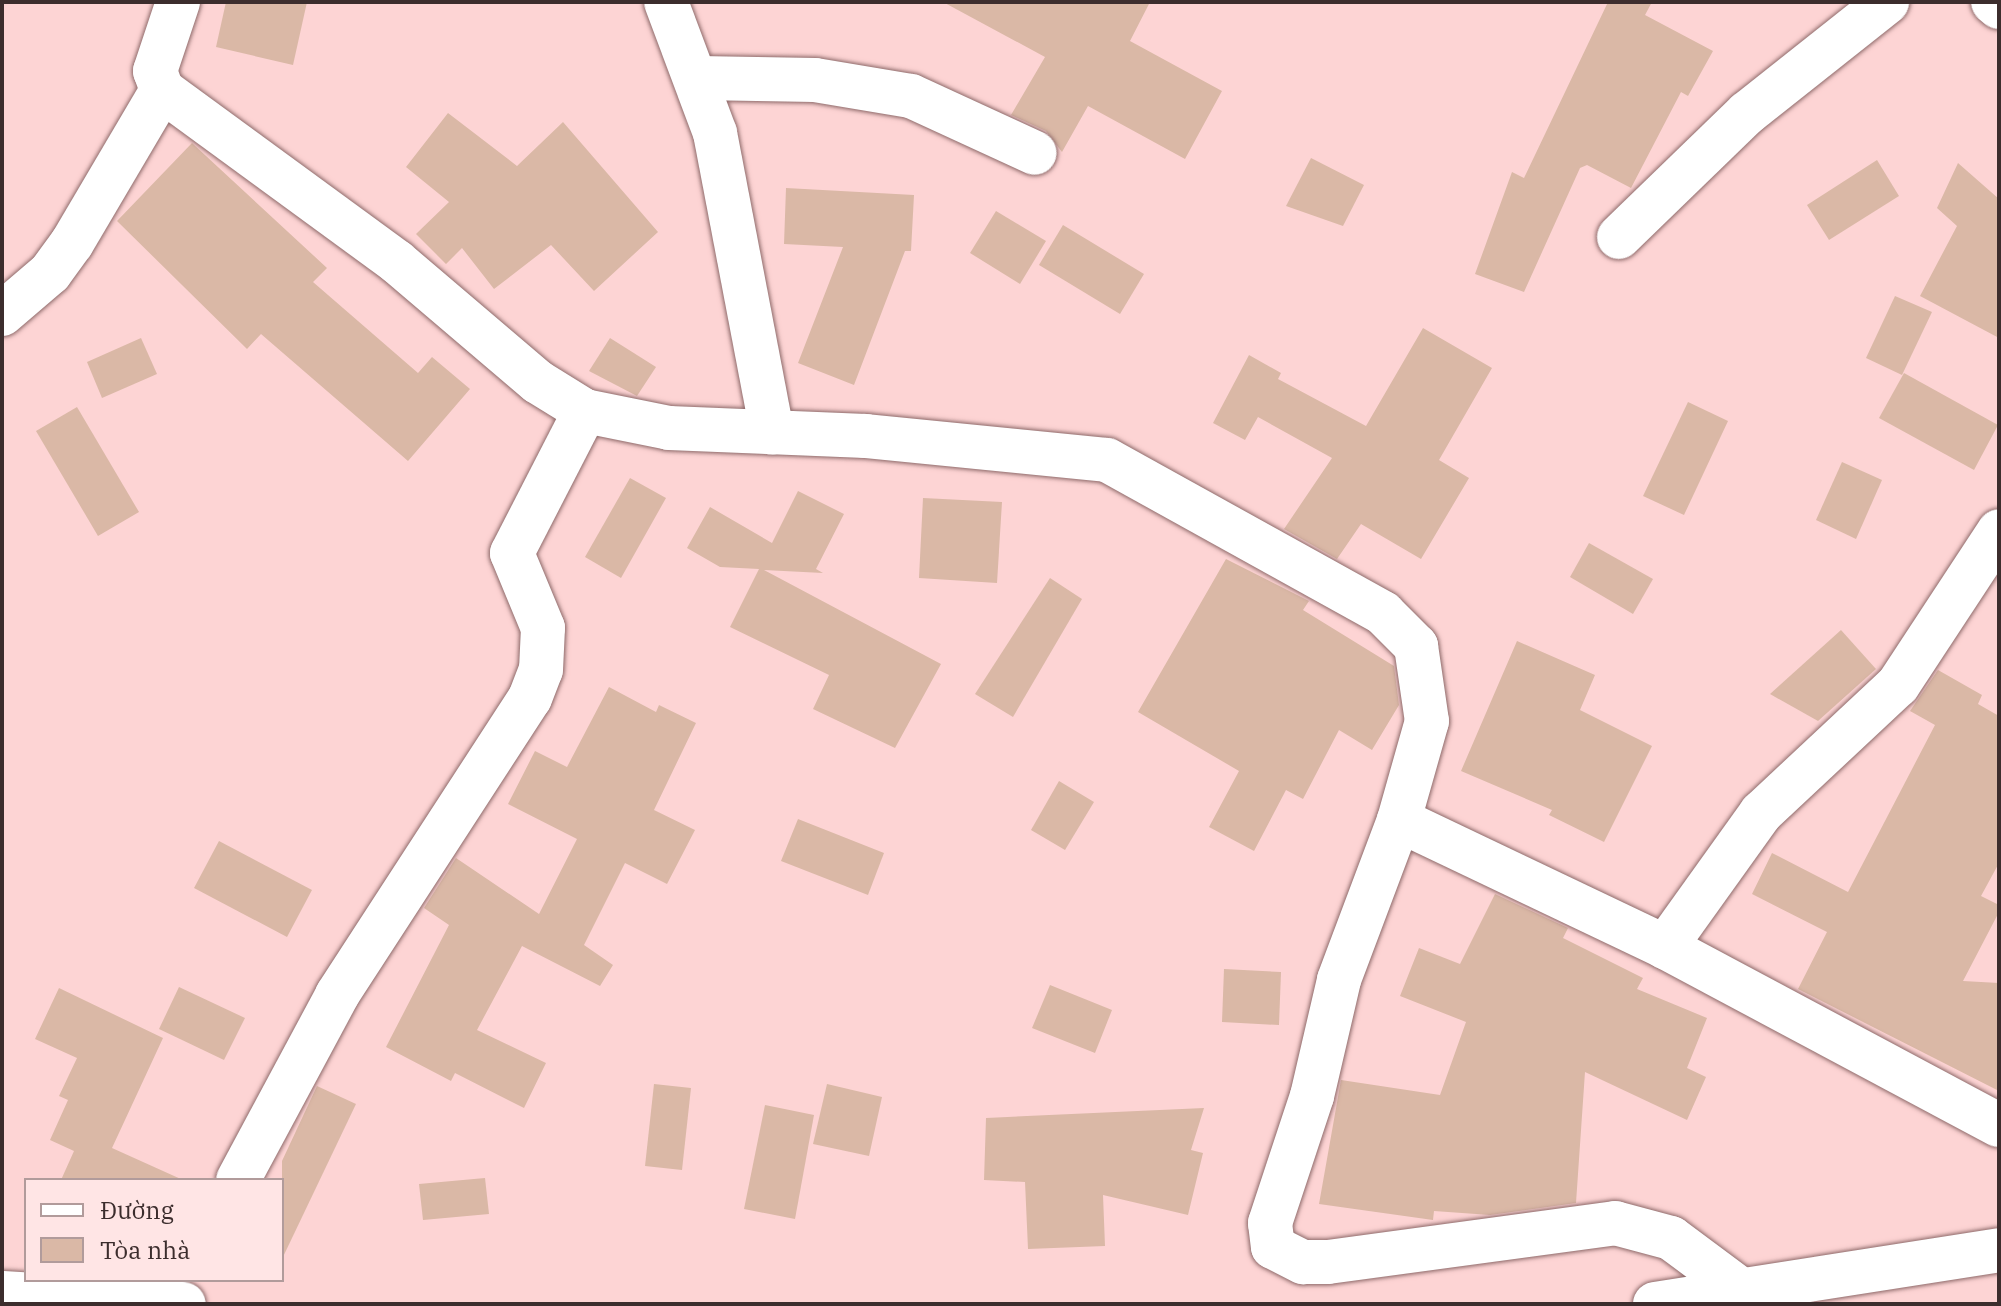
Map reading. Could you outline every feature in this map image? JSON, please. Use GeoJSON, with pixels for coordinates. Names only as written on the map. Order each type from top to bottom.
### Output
{"type":"FeatureCollection","features":[{"type":"Feature","properties":{"kind":"street"},"geometry":{"type":"LineString","coordinates":[[178,2],[155,71],[162,90],[397,262],[538,382],[585,411],[669,428],[772,433],[1107,460],[1383,613],[1416,646],[1429,703],[1399,820],[1339,980],[1312,1096],[1270,1223],[1273,1247],[1303,1262],[1328,1262],[1615,1223],[1671,1238],[1741,1290]]}},
{"type":"Feature","properties":{"kind":"street"},"geometry":{"type":"LineString","coordinates":[[666,2],[699,78],[729,194],[772,433]]}},
{"type":"Feature","properties":{"kind":"street"},"geometry":{"type":"LineString","coordinates":[[1619,237],[1747,113],[1887,2]]}},
{"type":"Feature","properties":{"kind":"street"},"geometry":{"type":"LineString","coordinates":[[1993,2],[1999,7]]}},
{"type":"Feature","properties":{"kind":"street"},"geometry":{"type":"LineString","coordinates":[[699,78],[815,80],[911,96],[1035,153]]}},
{"type":"Feature","properties":{"kind":"street"},"geometry":{"type":"LineString","coordinates":[[2,314],[50,273],[72,243],[162,90]]}},
{"type":"Feature","properties":{"kind":"street"},"geometry":{"type":"LineString","coordinates":[[239,1178],[337,995],[530,698],[541,670],[543,628],[512,553],[585,411]]}},
{"type":"Feature","properties":{"kind":"street"},"geometry":{"type":"LineString","coordinates":[[1665,947],[1761,813],[1898,685],[1999,531]]}},
{"type":"Feature","properties":{"kind":"street"},"geometry":{"type":"LineString","coordinates":[[1399,820],[1665,947],[1999,1125]]}},
{"type":"Feature","properties":{"kind":"street"},"geometry":{"type":"LineString","coordinates":[[1655,1304],[1999,1250]]}},
{"type":"Feature","properties":{"kind":"street"},"geometry":{"type":"LineString","coordinates":[[174,1303],[185,1282]]}},
{"type":"Feature","properties":{"kind":"street"},"geometry":{"type":"LineString","coordinates":[[2,1293],[184,1304]]}},
{"type":"Feature","properties":{"kind":"building"},"geometry":{"type":"Polygon","coordinates":[[[226,2],[307,2],[293,65],[216,47],[226,2]]]}},
{"type":"Feature","properties":{"kind":"building"},"geometry":{"type":"Polygon","coordinates":[[[943,2],[1150,2],[1130,41],[1222,91],[1185,159],[1088,106],[1062,152],[1046,131],[1011,115],[1045,57],[943,2]]]}},
{"type":"Feature","properties":{"kind":"building"},"geometry":{"type":"Polygon","coordinates":[[[1608,2],[1652,2],[1645,15],[1713,51],[1688,96],[1681,92],[1631,188],[1587,165],[1580,168],[1524,292],[1475,274],[1512,172],[1524,178],[1608,2]]]}},
{"type":"Feature","properties":{"kind":"building"},"geometry":{"type":"Polygon","coordinates":[[[448,113],[517,166],[563,122],[658,232],[594,291],[551,245],[494,289],[462,248],[446,264],[416,234],[449,202],[406,167],[448,113]]]}},
{"type":"Feature","properties":{"kind":"building"},"geometry":{"type":"Polygon","coordinates":[[[192,143],[327,268],[313,282],[418,373],[432,357],[470,389],[408,461],[261,334],[247,349],[117,221],[192,143]]]}},
{"type":"Feature","properties":{"kind":"building"},"geometry":{"type":"Polygon","coordinates":[[[1311,158],[1364,185],[1343,226],[1286,206],[1311,158]]]}},
{"type":"Feature","properties":{"kind":"building"},"geometry":{"type":"Polygon","coordinates":[[[1877,160],[1899,196],[1829,240],[1807,205],[1877,160]]]}},
{"type":"Feature","properties":{"kind":"building"},"geometry":{"type":"Polygon","coordinates":[[[1958,163],[1999,199],[1999,338],[1920,296],[1957,226],[1937,208],[1958,163]]]}},
{"type":"Feature","properties":{"kind":"building"},"geometry":{"type":"Polygon","coordinates":[[[786,188],[914,195],[911,251],[905,251],[854,385],[798,363],[843,247],[784,244],[786,188]]]}},
{"type":"Feature","properties":{"kind":"building"},"geometry":{"type":"Polygon","coordinates":[[[996,211],[1046,241],[1020,284],[970,253],[996,211]]]}},
{"type":"Feature","properties":{"kind":"building"},"geometry":{"type":"Polygon","coordinates":[[[1063,225],[1144,274],[1120,314],[1039,265],[1063,225]]]}},
{"type":"Feature","properties":{"kind":"building"},"geometry":{"type":"Polygon","coordinates":[[[1895,296],[1932,312],[1902,375],[1866,358],[1895,296]]]}},
{"type":"Feature","properties":{"kind":"building"},"geometry":{"type":"Polygon","coordinates":[[[1423,328],[1492,368],[1439,460],[1469,478],[1421,559],[1361,524],[1337,559],[1284,529],[1332,458],[1258,417],[1245,440],[1213,423],[1249,355],[1281,373],[1278,379],[1366,426],[1423,328]]]}},
{"type":"Feature","properties":{"kind":"building"},"geometry":{"type":"Polygon","coordinates":[[[141,338],[157,374],[102,398],[87,362],[141,338]]]}},
{"type":"Feature","properties":{"kind":"building"},"geometry":{"type":"Polygon","coordinates":[[[610,338],[656,367],[637,396],[589,371],[610,338]]]}},
{"type":"Feature","properties":{"kind":"building"},"geometry":{"type":"Polygon","coordinates":[[[1904,373],[1998,425],[1974,470],[1879,418],[1904,373]]]}},
{"type":"Feature","properties":{"kind":"building"},"geometry":{"type":"Polygon","coordinates":[[[1688,402],[1728,421],[1684,515],[1643,496],[1688,402]]]}},
{"type":"Feature","properties":{"kind":"building"},"geometry":{"type":"Polygon","coordinates":[[[77,407],[139,512],[98,536],[36,431],[77,407]]]}},
{"type":"Feature","properties":{"kind":"building"},"geometry":{"type":"Polygon","coordinates":[[[1842,462],[1882,480],[1856,539],[1816,520],[1842,462]]]}},
{"type":"Feature","properties":{"kind":"building"},"geometry":{"type":"Polygon","coordinates":[[[630,478],[666,498],[621,578],[585,557],[630,478]]]}},
{"type":"Feature","properties":{"kind":"building"},"geometry":{"type":"Polygon","coordinates":[[[798,491],[844,514],[816,569],[823,573],[764,570],[941,664],[895,748],[813,709],[829,675],[730,627],[759,569],[720,567],[687,548],[710,507],[772,543],[798,491]]]}},
{"type":"Feature","properties":{"kind":"building"},"geometry":{"type":"Polygon","coordinates":[[[923,498],[1002,502],[997,583],[919,578],[923,498]]]}},
{"type":"Feature","properties":{"kind":"building"},"geometry":{"type":"Polygon","coordinates":[[[1589,543],[1653,579],[1633,614],[1570,577],[1589,543]]]}},
{"type":"Feature","properties":{"kind":"building"},"geometry":{"type":"Polygon","coordinates":[[[1226,559],[1309,601],[1303,610],[1394,666],[1399,705],[1372,750],[1339,730],[1303,799],[1286,790],[1254,851],[1209,827],[1239,771],[1138,712],[1226,559]]]}},
{"type":"Feature","properties":{"kind":"building"},"geometry":{"type":"Polygon","coordinates":[[[1050,578],[1082,599],[1013,717],[975,694],[1050,578]]]}},
{"type":"Feature","properties":{"kind":"building"},"geometry":{"type":"Polygon","coordinates":[[[1841,630],[1876,669],[1818,721],[1770,694],[1841,630]]]}},
{"type":"Feature","properties":{"kind":"building"},"geometry":{"type":"Polygon","coordinates":[[[1517,641],[1595,675],[1580,710],[1652,746],[1604,842],[1549,815],[1552,810],[1461,771],[1517,641]]]}},
{"type":"Feature","properties":{"kind":"building"},"geometry":{"type":"Polygon","coordinates":[[[1938,670],[1982,695],[1978,704],[1999,716],[1999,863],[1981,896],[1999,905],[1999,912],[1963,981],[1999,983],[1999,1091],[1798,989],[1827,932],[1752,894],[1772,853],[1848,892],[1935,725],[1910,711],[1938,670]]]}},
{"type":"Feature","properties":{"kind":"building"},"geometry":{"type":"Polygon","coordinates":[[[609,687],[656,712],[659,705],[696,723],[654,810],[695,830],[667,884],[625,863],[584,945],[613,965],[600,986],[522,946],[477,1030],[546,1063],[524,1108],[455,1073],[451,1081],[386,1047],[449,925],[424,908],[456,858],[539,914],[577,839],[508,804],[535,751],[567,767],[609,687]]]}},
{"type":"Feature","properties":{"kind":"building"},"geometry":{"type":"Polygon","coordinates":[[[1059,781],[1094,802],[1065,850],[1031,830],[1059,781]]]}},
{"type":"Feature","properties":{"kind":"building"},"geometry":{"type":"Polygon","coordinates":[[[798,819],[884,853],[868,895],[781,861],[798,819]]]}},
{"type":"Feature","properties":{"kind":"building"},"geometry":{"type":"Polygon","coordinates":[[[219,841],[312,890],[287,937],[194,888],[219,841]]]}},
{"type":"Feature","properties":{"kind":"building"},"geometry":{"type":"Polygon","coordinates":[[[1495,894],[1568,928],[1563,938],[1643,978],[1637,989],[1707,1018],[1687,1068],[1706,1077],[1687,1120],[1585,1072],[1576,1203],[1490,1215],[1434,1211],[1433,1220],[1319,1204],[1341,1080],[1440,1095],[1466,1022],[1400,996],[1419,948],[1460,964],[1495,894]]]}},
{"type":"Feature","properties":{"kind":"building"},"geometry":{"type":"Polygon","coordinates":[[[1224,969],[1281,972],[1279,1025],[1222,1022],[1224,969]]]}},
{"type":"Feature","properties":{"kind":"building"},"geometry":{"type":"Polygon","coordinates":[[[1050,985],[1112,1010],[1095,1053],[1032,1028],[1050,985]]]}},
{"type":"Feature","properties":{"kind":"building"},"geometry":{"type":"Polygon","coordinates":[[[179,987],[245,1018],[224,1060],[159,1029],[179,987]]]}},
{"type":"Feature","properties":{"kind":"building"},"geometry":{"type":"Polygon","coordinates":[[[59,988],[163,1038],[112,1148],[179,1178],[62,1178],[74,1151],[50,1140],[68,1100],[59,1096],[77,1058],[35,1039],[59,988]]]}},
{"type":"Feature","properties":{"kind":"building"},"geometry":{"type":"Polygon","coordinates":[[[654,1084],[691,1088],[682,1170],[645,1166],[654,1084]]]}},
{"type":"Feature","properties":{"kind":"building"},"geometry":{"type":"Polygon","coordinates":[[[827,1084],[882,1097],[869,1156],[813,1144],[827,1084]]]}},
{"type":"Feature","properties":{"kind":"building"},"geometry":{"type":"Polygon","coordinates":[[[317,1086],[356,1104],[284,1255],[284,1178],[282,1161],[317,1086]]]}},
{"type":"Feature","properties":{"kind":"building"},"geometry":{"type":"Polygon","coordinates":[[[765,1105],[814,1115],[795,1219],[744,1209],[765,1105]]]}},
{"type":"Feature","properties":{"kind":"building"},"geometry":{"type":"Polygon","coordinates":[[[1204,1108],[1191,1150],[1203,1153],[1188,1215],[1103,1195],[1105,1246],[1028,1249],[1025,1182],[984,1180],[986,1118],[1204,1108]]]}},
{"type":"Feature","properties":{"kind":"building"},"geometry":{"type":"Polygon","coordinates":[[[485,1178],[489,1214],[423,1220],[419,1184],[485,1178]]]}}]}
